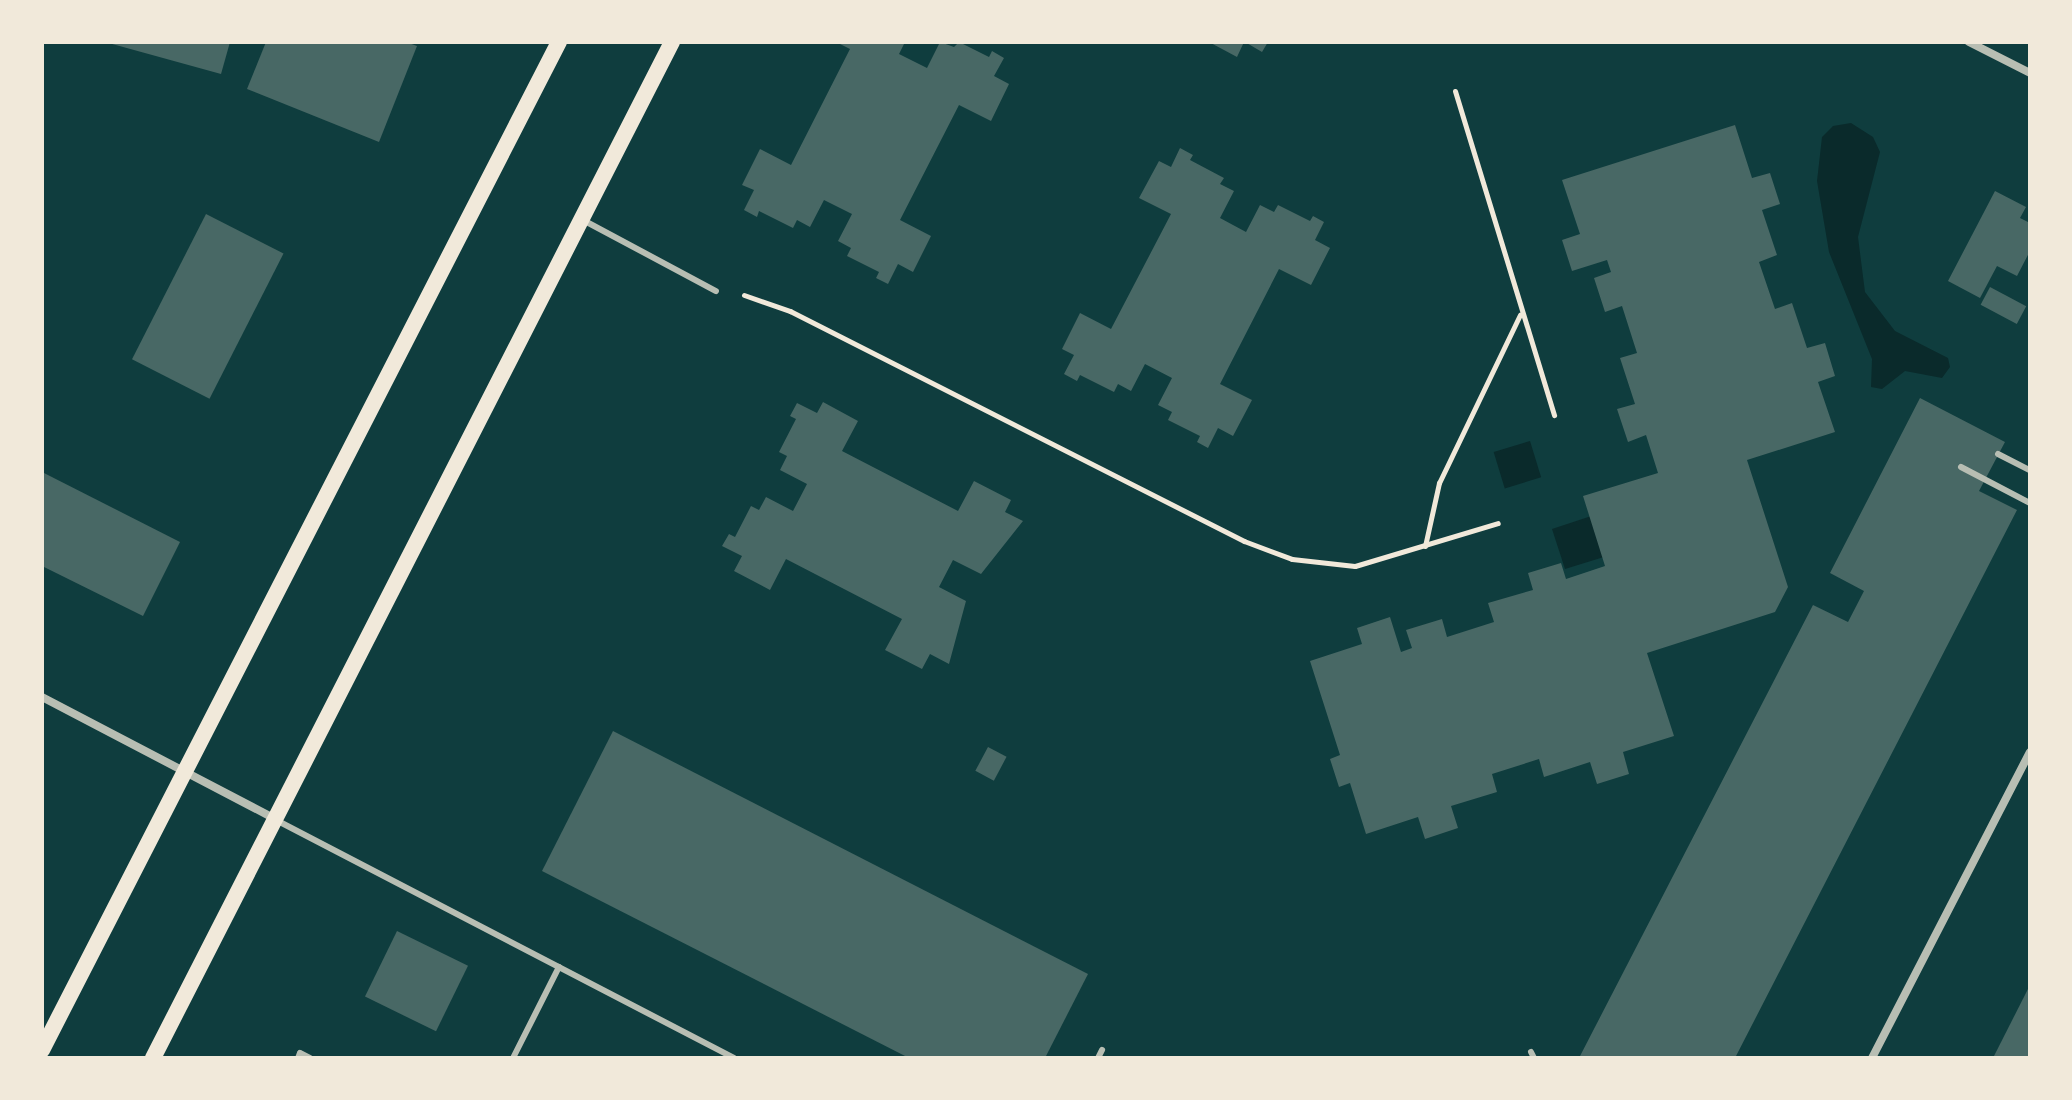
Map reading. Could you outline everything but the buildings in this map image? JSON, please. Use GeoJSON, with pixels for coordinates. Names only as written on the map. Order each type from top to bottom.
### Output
{"type":"FeatureCollection","features":[{"type":"Feature","properties":{"kind":"main road"},"geometry":{"type":"LineString","coordinates":[[42,1050],[559,42]]}},
{"type":"Feature","properties":{"kind":"main road"},"geometry":{"type":"LineString","coordinates":[[153,1058],[672,42]]}},
{"type":"Feature","properties":{"kind":"street"},"geometry":{"type":"LineString","coordinates":[[1969,42],[2030,73]]}},
{"type":"Feature","properties":{"kind":"street"},"geometry":{"type":"LineString","coordinates":[[42,697],[275,819]]}},
{"type":"Feature","properties":{"kind":"street"},"geometry":{"type":"LineString","coordinates":[[1872,1058],[2030,752]]}},
{"type":"Feature","properties":{"kind":"lane"},"geometry":{"type":"LineString","coordinates":[[581,219],[716,291]]}},
{"type":"Feature","properties":{"kind":"lane"},"geometry":{"type":"LineString","coordinates":[[1998,454],[2030,470]]}},
{"type":"Feature","properties":{"kind":"lane"},"geometry":{"type":"LineString","coordinates":[[1961,467],[2030,503]]}},
{"type":"Feature","properties":{"kind":"lane"},"geometry":{"type":"LineString","coordinates":[[275,819],[734,1058]]}},
{"type":"Feature","properties":{"kind":"lane"},"geometry":{"type":"LineString","coordinates":[[513,1058],[559,967]]}},
{"type":"Feature","properties":{"kind":"lane"},"geometry":{"type":"LineString","coordinates":[[1098,1058],[1102,1050]]}},
{"type":"Feature","properties":{"kind":"lane"},"geometry":{"type":"LineString","coordinates":[[298,1058],[300,1053],[310,1058]]}},
{"type":"Feature","properties":{"kind":"path"},"geometry":{"type":"LineString","coordinates":[[1455,91],[1554,415]]}},
{"type":"Feature","properties":{"kind":"path"},"geometry":{"type":"LineString","coordinates":[[716,291],[790,311],[1268,551],[1335,568],[1376,562],[1498,523]]}},
{"type":"Feature","properties":{"kind":"path"},"geometry":{"type":"LineString","coordinates":[[1425,546],[1439,483],[1521,313]]}},
{"type":"Feature","properties":{"kind":"water"},"geometry":{"type":"Polygon","coordinates":[[[1851,123],[1873,137],[1880,152],[1858,237],[1865,292],[1895,331],[1948,358],[1950,367],[1942,378],[1905,371],[1882,389],[1871,387],[1872,359],[1829,252],[1817,181],[1822,137],[1833,126],[1851,123]]]}},
{"type":"Feature","properties":{"kind":"water"},"geometry":{"type":"Polygon","coordinates":[[[1530,441],[1541,477],[1505,488],[1494,452],[1530,441]]]}},
{"type":"Feature","properties":{"kind":"water"},"geometry":{"type":"Polygon","coordinates":[[[1658,494],[1633,548],[1565,569],[1552,529],[1658,494]]]}}]}
